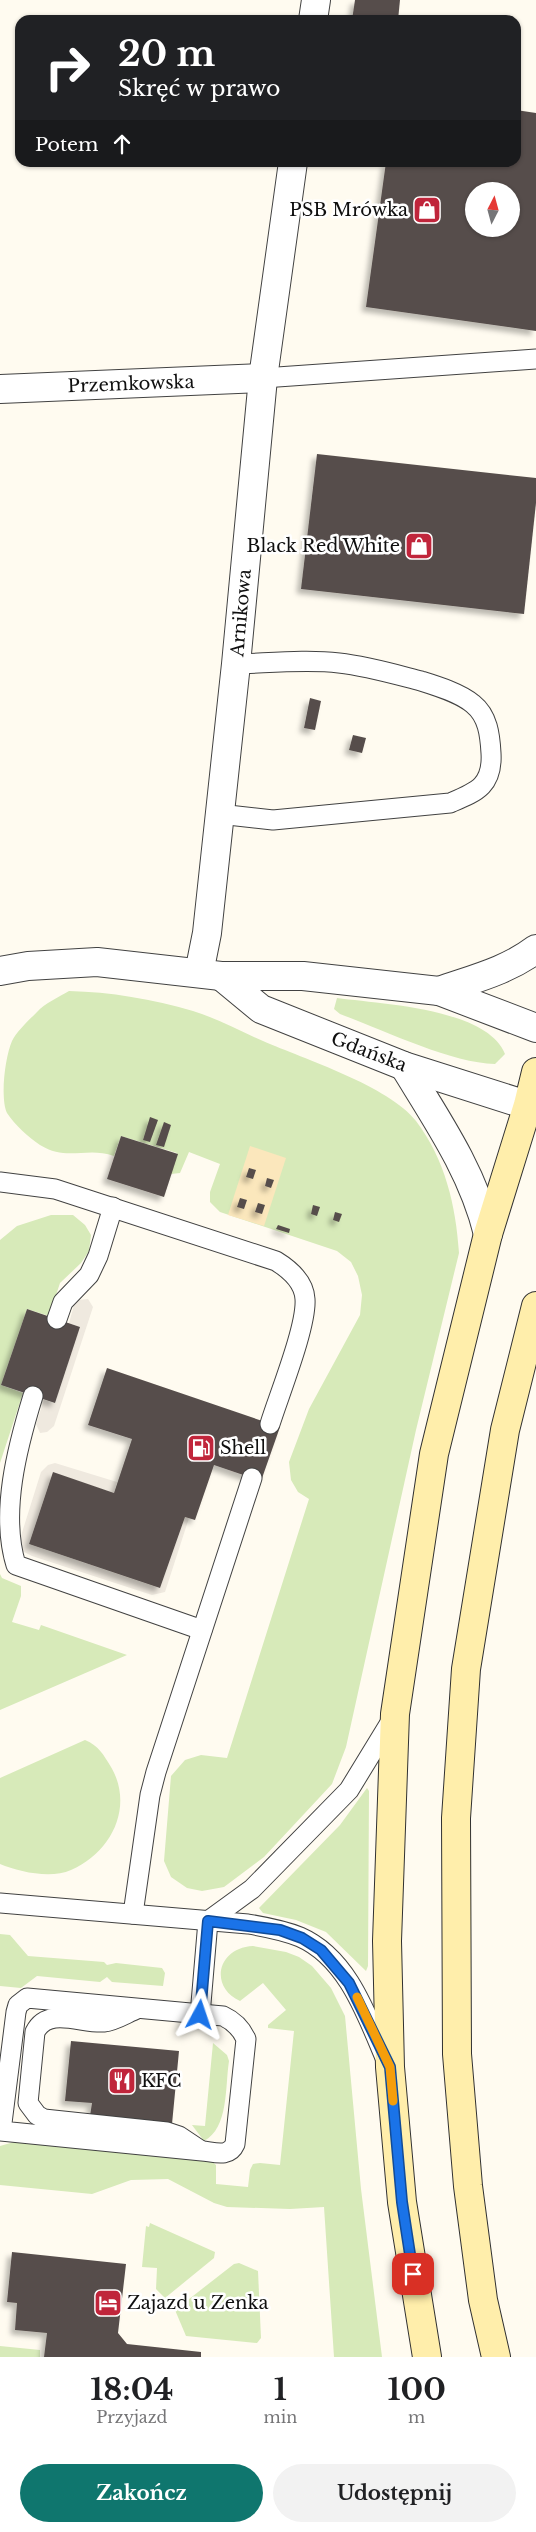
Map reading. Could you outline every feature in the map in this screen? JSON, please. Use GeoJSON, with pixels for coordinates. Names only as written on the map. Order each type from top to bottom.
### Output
{"type":"FeatureCollection","features":[{"type":"Feature","properties":{"kind":"main road"},"geometry":{"type":"LineString","coordinates":[[427,2357],[402,2202],[390,2067],[387,1941],[395,1714],[434,1454],[488,1234],[532,1107],[536,1072]]}},
{"type":"Feature","properties":{"kind":"main road"},"geometry":{"type":"LineString","coordinates":[[496,2357],[483,2300],[468,2186],[457,2054],[456,1818],[466,1668],[505,1430],[536,1306]]}},
{"type":"Feature","properties":{"kind":"street"},"geometry":{"type":"LineString","coordinates":[[314,15],[316,0]]}},
{"type":"Feature","properties":{"kind":"street","name":"Arnikowa"},"geometry":{"type":"LineString","coordinates":[[210,975],[206,933],[236,664],[263,378],[292,167]]}},
{"type":"Feature","properties":{"kind":"street","name":"Przemkowska"},"geometry":{"type":"LineString","coordinates":[[0,389],[263,378]]}},
{"type":"Feature","properties":{"kind":"street"},"geometry":{"type":"LineString","coordinates":[[439,991],[493,974],[520,961],[536,949]]}},
{"type":"Feature","properties":{"kind":"street"},"geometry":{"type":"LineString","coordinates":[[0,971],[56,963],[98,962],[210,975],[303,976],[439,991],[536,1028]]}},
{"type":"Feature","properties":{"kind":"street","name":"Gdańska"},"geometry":{"type":"LineString","coordinates":[[210,975],[261,1010],[404,1066],[532,1107]]}},
{"type":"Feature","properties":{"kind":"street"},"geometry":{"type":"LineString","coordinates":[[404,1066],[451,1143],[468,1176],[482,1207],[488,1234]]}},
{"type":"Feature","properties":{"kind":"lane"},"geometry":{"type":"LineString","coordinates":[[263,378],[536,359]]}},
{"type":"Feature","properties":{"kind":"lane"},"geometry":{"type":"LineString","coordinates":[[220,814],[273,820],[450,804],[475,793],[487,781],[491,760],[489,733],[484,718],[473,704],[439,686],[389,672],[338,663],[236,664]]}},
{"type":"Feature","properties":{"kind":"lane"},"geometry":{"type":"LineString","coordinates":[[0,1182],[55,1189],[276,1261],[288,1268],[299,1281],[305,1297],[304,1316],[270,1424]]}},
{"type":"Feature","properties":{"kind":"lane"},"geometry":{"type":"LineString","coordinates":[[58,1319],[63,1302],[89,1275],[98,1256],[113,1207]]}},
{"type":"Feature","properties":{"kind":"lane"},"geometry":{"type":"LineString","coordinates":[[33,1396],[5,1484],[2,1506],[7,1551],[16,1564],[202,1630]]}},
{"type":"Feature","properties":{"kind":"lane"},"geometry":{"type":"LineString","coordinates":[[133,1914],[150,1795],[252,1478]]}},
{"type":"Feature","properties":{"kind":"lane"},"geometry":{"type":"LineString","coordinates":[[200,2015],[208,1921],[252,1889],[349,1790],[395,1714]]}},
{"type":"Feature","properties":{"kind":"lane"},"geometry":{"type":"LineString","coordinates":[[0,1903],[208,1921],[280,1930],[302,1938],[321,1950],[349,1983],[390,2067]]}},
{"type":"Feature","properties":{"kind":"lane"},"geometry":{"type":"LineString","coordinates":[[34,1998],[200,2015],[228,2018],[240,2027],[246,2039],[236,2144],[232,2151],[227,2153],[202,2151],[1,2131],[16,2012],[22,2001],[34,1998]]}},
{"type":"Feature","properties":{"kind":"lane"},"geometry":{"type":"LineString","coordinates":[[138,2008],[106,2022],[58,2018],[50,2019],[38,2026],[35,2032],[28,2103],[37,2115],[44,2119],[174,2133],[202,2151]]}},
{"type":"Feature","properties":{"kind":"green space"},"geometry":{"type":"Polygon","coordinates":[[[69,991],[131,997],[193,1011],[345,1075],[386,1096],[403,1108],[416,1121],[435,1151],[442,1167],[455,1218],[459,1253],[416,1430],[346,1747],[332,1784],[264,1857],[224,1887],[202,1891],[187,1888],[171,1877],[164,1861],[171,1776],[185,1760],[201,1755],[227,1758],[309,1499],[298,1492],[291,1480],[289,1462],[309,1409],[360,1315],[362,1295],[358,1276],[351,1262],[337,1251],[220,1212],[210,1202],[210,1192],[220,1164],[189,1152],[180,1173],[171,1174],[177,1153],[121,1136],[114,1156],[95,1152],[68,1153],[50,1150],[26,1135],[7,1113],[5,1106],[5,1067],[9,1048],[14,1037],[40,1009],[69,991]]]}},
{"type":"Feature","properties":{"kind":"green space"},"geometry":{"type":"Polygon","coordinates":[[[337,998],[404,1006],[455,1018],[477,1027],[494,1039],[505,1054],[495,1064],[458,1058],[438,1052],[340,1014],[334,1009],[337,998]]]}},
{"type":"Feature","properties":{"kind":"green space"},"geometry":{"type":"Polygon","coordinates":[[[51,1215],[73,1215],[85,1225],[91,1235],[89,1251],[81,1263],[60,1283],[49,1316],[27,1309],[1,1385],[23,1393],[0,1463],[0,1240],[17,1226],[51,1215]]]}},
{"type":"Feature","properties":{"kind":"green space"},"geometry":{"type":"Polygon","coordinates":[[[0,1574],[2,1578],[21,1586],[21,1596],[12,1622],[39,1630],[41,1625],[127,1655],[0,1710],[0,1574]]]}},
{"type":"Feature","properties":{"kind":"green space"},"geometry":{"type":"Polygon","coordinates":[[[85,1740],[94,1745],[103,1754],[118,1782],[119,1812],[108,1840],[98,1852],[85,1862],[63,1873],[35,1873],[16,1870],[0,1864],[0,1778],[85,1740]]]}},
{"type":"Feature","properties":{"kind":"green space"},"geometry":{"type":"Polygon","coordinates":[[[367,1788],[369,1791],[368,1966],[366,1971],[326,1932],[296,1920],[263,1913],[259,1908],[340,1825],[367,1788]]]}},
{"type":"Feature","properties":{"kind":"green space"},"geometry":{"type":"Polygon","coordinates":[[[0,1934],[10,1935],[28,1956],[104,1962],[107,1965],[116,1963],[162,1968],[165,1973],[163,1986],[112,1982],[107,1977],[100,1982],[37,1976],[21,1988],[0,1986],[0,1934]]]}},
{"type":"Feature","properties":{"kind":"green space"},"geometry":{"type":"Polygon","coordinates":[[[253,1946],[286,1952],[299,1957],[312,1966],[331,1988],[345,2016],[361,2189],[382,2357],[334,2357],[324,2207],[290,2209],[227,2207],[214,2203],[168,2179],[131,2180],[92,2194],[0,2185],[0,2146],[14,2142],[32,2141],[210,2160],[216,2165],[216,2184],[248,2187],[250,2170],[253,2164],[280,2165],[294,2031],[268,2028],[268,2025],[286,2010],[263,1983],[240,2001],[230,1995],[224,1987],[221,1978],[221,1969],[231,1953],[241,1948],[253,1946]]]}},
{"type":"Feature","properties":{"kind":"green space"},"geometry":{"type":"Polygon","coordinates":[[[213,2043],[227,2055],[229,2061],[226,2094],[222,2117],[218,2127],[204,2141],[192,2125],[205,2126],[213,2043]]]}},
{"type":"Feature","properties":{"kind":"green space"},"geometry":{"type":"Polygon","coordinates":[[[150,2223],[215,2252],[214,2258],[165,2298],[156,2289],[157,2268],[142,2267],[146,2226],[149,2227],[150,2223]]]}},
{"type":"Feature","properties":{"kind":"green space"},"geometry":{"type":"Polygon","coordinates":[[[239,2263],[258,2271],[261,2338],[257,2343],[186,2336],[175,2310],[234,2264],[239,2263]]]}},
{"type":"Feature","properties":{"kind":"green space"},"geometry":{"type":"Polygon","coordinates":[[[0,2346],[40,2350],[40,2357],[0,2357],[0,2346]]]}},
{"type":"Feature","properties":{"kind":"sand"},"geometry":{"type":"Polygon","coordinates":[[[250,1146],[286,1158],[264,1226],[228,1215],[250,1146]]]}},
{"type":"Feature","properties":{"kind":"shaded area"},"geometry":{"type":"Polygon","coordinates":[[[88,1299],[93,1307],[54,1426],[47,1432],[40,1433],[36,1424],[44,1400],[55,1403],[80,1327],[69,1323],[74,1305],[78,1300],[88,1299]]]}},
{"type":"Feature","properties":{"kind":"shaded area"},"geometry":{"type":"Polygon","coordinates":[[[55,1463],[117,1482],[114,1493],[53,1473],[29,1544],[160,1588],[185,1517],[189,1518],[165,1592],[152,1595],[32,1556],[20,1550],[20,1539],[41,1472],[48,1465],[55,1463]]]}},
{"type":"Feature","properties":{"kind":"building"},"geometry":{"type":"Polygon","coordinates":[[[355,0],[400,0],[398,15],[353,15],[355,0]]]}},
{"type":"Feature","properties":{"kind":"building","name":"PSB Mrówka"},"geometry":{"type":"Polygon","coordinates":[[[521,111],[536,113],[536,331],[366,307],[385,167],[521,167],[521,111]]]}},
{"type":"Feature","properties":{"kind":"building","name":"Black Red White"},"geometry":{"type":"Polygon","coordinates":[[[317,454],[536,478],[536,503],[524,614],[301,589],[317,454]]]}},
{"type":"Feature","properties":{"kind":"building"},"geometry":{"type":"Polygon","coordinates":[[[310,698],[321,701],[315,730],[304,728],[310,698]]]}},
{"type":"Feature","properties":{"kind":"building"},"geometry":{"type":"Polygon","coordinates":[[[353,735],[366,738],[362,753],[349,750],[353,735]]]}},
{"type":"Feature","properties":{"kind":"building"},"geometry":{"type":"Polygon","coordinates":[[[150,1117],[158,1120],[150,1142],[143,1140],[150,1117]]]}},
{"type":"Feature","properties":{"kind":"building"},"geometry":{"type":"Polygon","coordinates":[[[164,1122],[171,1125],[164,1147],[156,1145],[164,1122]]]}},
{"type":"Feature","properties":{"kind":"building"},"geometry":{"type":"Polygon","coordinates":[[[121,1136],[178,1154],[164,1197],[107,1179],[121,1136]]]}},
{"type":"Feature","properties":{"kind":"building"},"geometry":{"type":"Polygon","coordinates":[[[249,1168],[256,1170],[253,1179],[246,1177],[249,1168]]]}},
{"type":"Feature","properties":{"kind":"building"},"geometry":{"type":"Polygon","coordinates":[[[267,1178],[274,1180],[271,1188],[265,1186],[267,1178]]]}},
{"type":"Feature","properties":{"kind":"building"},"geometry":{"type":"Polygon","coordinates":[[[240,1198],[247,1200],[244,1209],[237,1207],[240,1198]]]}},
{"type":"Feature","properties":{"kind":"building"},"geometry":{"type":"Polygon","coordinates":[[[258,1203],[265,1205],[262,1214],[255,1212],[258,1203]]]}},
{"type":"Feature","properties":{"kind":"building"},"geometry":{"type":"Polygon","coordinates":[[[313,1205],[320,1207],[317,1216],[311,1214],[313,1205]]]}},
{"type":"Feature","properties":{"kind":"building"},"geometry":{"type":"Polygon","coordinates":[[[335,1212],[342,1214],[339,1222],[333,1220],[335,1212]]]}},
{"type":"Feature","properties":{"kind":"building"},"geometry":{"type":"Polygon","coordinates":[[[278,1225],[290,1229],[289,1233],[276,1229],[278,1225]]]}},
{"type":"Feature","properties":{"kind":"building"},"geometry":{"type":"Polygon","coordinates":[[[27,1309],[80,1327],[55,1403],[1,1385],[27,1309]]]}},
{"type":"Feature","properties":{"kind":"building"},"geometry":{"type":"Polygon","coordinates":[[[107,1368],[280,1427],[261,1481],[214,1465],[195,1520],[185,1517],[160,1588],[29,1544],[53,1472],[114,1493],[132,1439],[88,1425],[107,1368]]]}},
{"type":"Feature","properties":{"kind":"building","name":"KFC"},"geometry":{"type":"Polygon","coordinates":[[[71,2041],[179,2051],[172,2124],[90,2116],[92,2103],[65,2101],[71,2041]]]}},
{"type":"Feature","properties":{"kind":"building"},"geometry":{"type":"Polygon","coordinates":[[[12,2252],[126,2264],[118,2333],[127,2344],[201,2352],[201,2357],[44,2357],[47,2333],[15,2330],[17,2303],[7,2302],[12,2252]]]}},
{"type":"Feature","properties":{"kind":"slow traffic"},"geometry":{"type":"LineString","coordinates":[[357,1997],[390,2067],[393,2101]]}},
{"type":"Feature","properties":{"kind":"place","name":"PSB Mrówka"},"geometry":{"type":"Point","coordinates":[427,210]}},
{"type":"Feature","properties":{"kind":"place","name":"Black Red White"},"geometry":{"type":"Point","coordinates":[419,546]}},
{"type":"Feature","properties":{"kind":"place","name":"Shell"},"geometry":{"type":"Point","coordinates":[201,1448]}},
{"type":"Feature","properties":{"kind":"place","name":"KFC"},"geometry":{"type":"Point","coordinates":[122,2081]}},
{"type":"Feature","properties":{"kind":"place","name":"Zajazd u Zenka"},"geometry":{"type":"Point","coordinates":[108,2303]}},
{"type":"Feature","properties":{"kind":"route"},"geometry":{"type":"LineString","coordinates":[[200,2015],[208,1921],[248,1924],[280,1930],[302,1938],[321,1950],[336,1965],[361,2004],[390,2067],[402,2202],[413,2274]]}}]}
